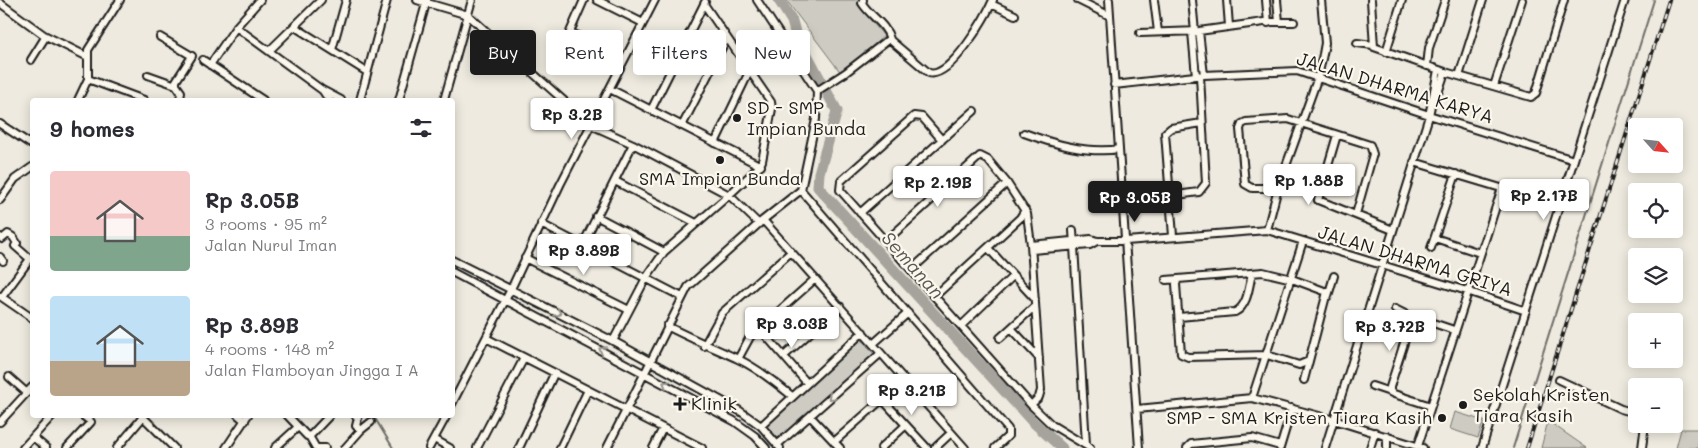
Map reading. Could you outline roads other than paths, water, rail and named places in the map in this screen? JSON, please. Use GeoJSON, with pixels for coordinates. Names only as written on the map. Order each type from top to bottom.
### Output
{"type":"FeatureCollection","features":[{"type":"Feature","properties":{"kind":"street"},"geometry":{"type":"LineString","coordinates":[[79,98],[88,79],[86,56],[91,42],[119,0]]}},
{"type":"Feature","properties":{"kind":"street"},"geometry":{"type":"LineString","coordinates":[[212,63],[236,27],[260,0]]}},
{"type":"Feature","properties":{"kind":"street"},"geometry":{"type":"LineString","coordinates":[[270,51],[321,0]]}},
{"type":"Feature","properties":{"kind":"street"},"geometry":{"type":"LineString","coordinates":[[332,50],[346,0]]}},
{"type":"Feature","properties":{"kind":"street"},"geometry":{"type":"LineString","coordinates":[[360,98],[387,0]]}},
{"type":"Feature","properties":{"kind":"street"},"geometry":{"type":"LineString","coordinates":[[417,0],[427,1],[468,14],[591,125],[633,144],[729,195],[761,222],[791,252],[965,448]]}},
{"type":"Feature","properties":{"kind":"street"},"geometry":{"type":"LineString","coordinates":[[445,98],[472,0]]}},
{"type":"Feature","properties":{"kind":"street"},"geometry":{"type":"LineString","coordinates":[[584,0],[570,32],[624,60]]}},
{"type":"Feature","properties":{"kind":"street"},"geometry":{"type":"LineString","coordinates":[[597,0],[643,23]]}},
{"type":"Feature","properties":{"kind":"street"},"geometry":{"type":"LineString","coordinates":[[455,398],[506,298],[512,290],[541,224],[655,0]]}},
{"type":"Feature","properties":{"kind":"street"},"geometry":{"type":"LineString","coordinates":[[606,448],[682,297],[693,281],[801,190],[816,119],[818,90],[757,0]]}},
{"type":"Feature","properties":{"kind":"street"},"geometry":{"type":"LineString","coordinates":[[862,0],[865,9],[886,29],[890,39],[928,73],[936,74],[948,64],[977,32],[992,2],[1015,15]]}},
{"type":"Feature","properties":{"kind":"street"},"geometry":{"type":"LineString","coordinates":[[1078,0],[1110,16]]}},
{"type":"Feature","properties":{"kind":"street"},"geometry":{"type":"LineString","coordinates":[[1109,0],[1139,448]]}},
{"type":"Feature","properties":{"kind":"street"},"geometry":{"type":"LineString","coordinates":[[1154,0],[1158,32]]}},
{"type":"Feature","properties":{"kind":"street"},"geometry":{"type":"LineString","coordinates":[[1169,196],[1199,192],[1205,186],[1200,76],[1192,0]]}},
{"type":"Feature","properties":{"kind":"street"},"geometry":{"type":"LineString","coordinates":[[1228,0],[1230,26]]}},
{"type":"Feature","properties":{"kind":"street"},"geometry":{"type":"LineString","coordinates":[[1266,0],[1268,23]]}},
{"type":"Feature","properties":{"kind":"street"},"geometry":{"type":"LineString","coordinates":[[1277,0],[1279,22]]}},
{"type":"Feature","properties":{"kind":"street"},"geometry":{"type":"LineString","coordinates":[[1031,247],[1073,244],[1092,239],[1097,241],[1126,241],[1267,230],[1278,188],[1318,77],[1324,43],[1320,0]]}},
{"type":"Feature","properties":{"kind":"street"},"geometry":{"type":"LineString","coordinates":[[1371,0],[1373,45]]}},
{"type":"Feature","properties":{"kind":"street"},"geometry":{"type":"LineString","coordinates":[[1386,52],[1402,0]]}},
{"type":"Feature","properties":{"kind":"street"},"geometry":{"type":"LineString","coordinates":[[1427,66],[1429,48],[1445,0]]}},
{"type":"Feature","properties":{"kind":"street"},"geometry":{"type":"LineString","coordinates":[[1460,76],[1482,0]]}},
{"type":"Feature","properties":{"kind":"street"},"geometry":{"type":"LineString","coordinates":[[1494,86],[1522,0]]}},
{"type":"Feature","properties":{"kind":"street"},"geometry":{"type":"LineString","coordinates":[[1357,43],[1373,45],[1386,52],[1427,66],[1528,97],[1534,95],[1564,0]]}},
{"type":"Feature","properties":{"kind":"street"},"geometry":{"type":"LineString","coordinates":[[1482,448],[1625,0]]}},
{"type":"Feature","properties":{"kind":"street"},"geometry":{"type":"LineString","coordinates":[[400,98],[427,1]]}},
{"type":"Feature","properties":{"kind":"street"},"geometry":{"type":"LineString","coordinates":[[705,2],[736,51]]}},
{"type":"Feature","properties":{"kind":"street"},"geometry":{"type":"LineString","coordinates":[[651,110],[705,2]]}},
{"type":"Feature","properties":{"kind":"street"},"geometry":{"type":"LineString","coordinates":[[0,3],[46,36],[86,56]]}},
{"type":"Feature","properties":{"kind":"street"},"geometry":{"type":"LineString","coordinates":[[1140,33],[1196,32],[1230,26],[1294,22]]}},
{"type":"Feature","properties":{"kind":"street"},"geometry":{"type":"LineString","coordinates":[[236,27],[322,90],[337,98]]}},
{"type":"Feature","properties":{"kind":"street"},"geometry":{"type":"LineString","coordinates":[[295,27],[367,72]]}},
{"type":"Feature","properties":{"kind":"street"},"geometry":{"type":"LineString","coordinates":[[31,60],[46,36]]}},
{"type":"Feature","properties":{"kind":"street"},"geometry":{"type":"LineString","coordinates":[[160,37],[192,56],[177,78],[176,85]]}},
{"type":"Feature","properties":{"kind":"street"},"geometry":{"type":"LineString","coordinates":[[682,126],[727,38]]}},
{"type":"Feature","properties":{"kind":"street"},"geometry":{"type":"LineString","coordinates":[[818,90],[890,39]]}},
{"type":"Feature","properties":{"kind":"street"},"geometry":{"type":"LineString","coordinates":[[203,60],[212,63],[259,98]]}},
{"type":"Feature","properties":{"kind":"street","name":"JALAN DHARMA KARYA"},"geometry":{"type":"LineString","coordinates":[[1114,85],[1200,76],[1287,70],[1318,77],[1429,116],[1574,160]]}},
{"type":"Feature","properties":{"kind":"street"},"geometry":{"type":"LineString","coordinates":[[1325,448],[1434,96],[1438,93],[1442,71]]}},
{"type":"Feature","properties":{"kind":"street"},"geometry":{"type":"LineString","coordinates":[[715,142],[748,75]]}},
{"type":"Feature","properties":{"kind":"street"},"geometry":{"type":"LineString","coordinates":[[613,341],[646,278],[664,252],[761,166],[772,109],[771,102],[753,75]]}},
{"type":"Feature","properties":{"kind":"street"},"geometry":{"type":"LineString","coordinates":[[148,76],[176,85],[182,92],[180,98]]}},
{"type":"Feature","properties":{"kind":"street"},"geometry":{"type":"LineString","coordinates":[[88,79],[139,98]]}},
{"type":"Feature","properties":{"kind":"street"},"geometry":{"type":"LineString","coordinates":[[610,89],[761,166]]}},
{"type":"Feature","properties":{"kind":"street"},"geometry":{"type":"LineString","coordinates":[[322,90],[328,98]]}},
{"type":"Feature","properties":{"kind":"street"},"geometry":{"type":"LineString","coordinates":[[860,213],[974,111]]}},
{"type":"Feature","properties":{"kind":"street"},"geometry":{"type":"LineString","coordinates":[[942,140],[922,117],[914,116],[839,185],[840,190],[1031,405],[1052,425],[1088,446]]}},
{"type":"Feature","properties":{"kind":"street"},"geometry":{"type":"LineString","coordinates":[[1278,188],[1252,188],[1245,184],[1242,124],[1282,119],[1301,123],[1370,146],[1373,149],[1356,214]]}},
{"type":"Feature","properties":{"kind":"street"},"geometry":{"type":"LineString","coordinates":[[1174,236],[1169,196],[1165,132],[1170,128],[1202,123]]}},
{"type":"Feature","properties":{"kind":"street"},"geometry":{"type":"LineString","coordinates":[[0,124],[30,145]]}},
{"type":"Feature","properties":{"kind":"street"},"geometry":{"type":"LineString","coordinates":[[1024,132],[1068,146],[1104,150],[1119,149]]}},
{"type":"Feature","properties":{"kind":"street"},"geometry":{"type":"LineString","coordinates":[[1337,135],[1317,199],[1393,230]]}},
{"type":"Feature","properties":{"kind":"street"},"geometry":{"type":"LineString","coordinates":[[582,246],[633,144]]}},
{"type":"Feature","properties":{"kind":"street"},"geometry":{"type":"LineString","coordinates":[[886,241],[980,156],[984,156],[1007,183],[1025,210],[1031,247],[1041,390],[1040,397],[1031,405]]}},
{"type":"Feature","properties":{"kind":"street"},"geometry":{"type":"LineString","coordinates":[[1414,162],[1521,194]]}},
{"type":"Feature","properties":{"kind":"street"},"geometry":{"type":"LineString","coordinates":[[0,200],[15,179],[30,168]]}},
{"type":"Feature","properties":{"kind":"street"},"geometry":{"type":"LineString","coordinates":[[1431,248],[1456,174]]}},
{"type":"Feature","properties":{"kind":"street"},"geometry":{"type":"LineString","coordinates":[[615,181],[696,223]]}},
{"type":"Feature","properties":{"kind":"street"},"geometry":{"type":"LineString","coordinates":[[911,270],[1007,183]]}},
{"type":"Feature","properties":{"kind":"street"},"geometry":{"type":"LineString","coordinates":[[1136,409],[1252,398],[1334,420],[1420,447],[1454,330],[1502,188]]}},
{"type":"Feature","properties":{"kind":"street"},"geometry":{"type":"LineString","coordinates":[[801,190],[1009,433],[995,448]]}},
{"type":"Feature","properties":{"kind":"street"},"geometry":{"type":"LineString","coordinates":[[935,296],[988,248],[1025,210]]}},
{"type":"Feature","properties":{"kind":"street"},"geometry":{"type":"LineString","coordinates":[[596,216],[664,252]]}},
{"type":"Feature","properties":{"kind":"street"},"geometry":{"type":"LineString","coordinates":[[541,224],[682,297]]}},
{"type":"Feature","properties":{"kind":"street"},"geometry":{"type":"LineString","coordinates":[[1073,230],[1088,446]]}},
{"type":"Feature","properties":{"kind":"street","name":"JALAN DHARMA GRIYA"},"geometry":{"type":"LineString","coordinates":[[1267,230],[1468,291],[1526,311]]}},
{"type":"Feature","properties":{"kind":"street"},"geometry":{"type":"LineString","coordinates":[[0,237],[3,239],[8,234],[13,236],[17,243],[15,246],[30,259],[1,296],[30,314]]}},
{"type":"Feature","properties":{"kind":"street"},"geometry":{"type":"LineString","coordinates":[[1435,238],[1480,252]]}},
{"type":"Feature","properties":{"kind":"street"},"geometry":{"type":"LineString","coordinates":[[1252,398],[1303,242]]}},
{"type":"Feature","properties":{"kind":"street"},"geometry":{"type":"LineString","coordinates":[[988,248],[1035,302]]}},
{"type":"Feature","properties":{"kind":"street"},"geometry":{"type":"LineString","coordinates":[[704,346],[722,313],[791,252]]}},
{"type":"Feature","properties":{"kind":"street"},"geometry":{"type":"LineString","coordinates":[[525,258],[628,310]]}},
{"type":"Feature","properties":{"kind":"street"},"geometry":{"type":"LineString","coordinates":[[455,262],[613,341],[740,411],[761,426],[778,447],[881,353]]}},
{"type":"Feature","properties":{"kind":"street"},"geometry":{"type":"LineString","coordinates":[[455,273],[646,371],[734,421],[755,436],[766,448]]}},
{"type":"Feature","properties":{"kind":"street"},"geometry":{"type":"LineString","coordinates":[[1179,317],[1240,310],[1244,305],[1252,273]]}},
{"type":"Feature","properties":{"kind":"street"},"geometry":{"type":"LineString","coordinates":[[1166,280],[1272,273],[1324,289],[1328,296]]}},
{"type":"Feature","properties":{"kind":"street"},"geometry":{"type":"LineString","coordinates":[[961,326],[1014,276]]}},
{"type":"Feature","properties":{"kind":"street"},"geometry":{"type":"LineString","coordinates":[[1304,380],[1334,276]]}},
{"type":"Feature","properties":{"kind":"street"},"geometry":{"type":"LineString","coordinates":[[738,359],[750,337],[815,279]]}},
{"type":"Feature","properties":{"kind":"street"},"geometry":{"type":"LineString","coordinates":[[1178,279],[1176,284],[1180,352],[1183,356],[1267,355],[1299,364],[1309,361]]}},
{"type":"Feature","properties":{"kind":"street"},"geometry":{"type":"LineString","coordinates":[[1000,338],[1012,328],[1035,302]]}},
{"type":"Feature","properties":{"kind":"street"},"geometry":{"type":"LineString","coordinates":[[784,356],[840,306]]}},
{"type":"Feature","properties":{"kind":"street"},"geometry":{"type":"LineString","coordinates":[[1395,310],[1414,319],[1454,330]]}},
{"type":"Feature","properties":{"kind":"street"},"geometry":{"type":"LineString","coordinates":[[873,344],[908,313]]}},
{"type":"Feature","properties":{"kind":"street"},"geometry":{"type":"LineString","coordinates":[[1390,392],[1411,321],[1414,319]]}},
{"type":"Feature","properties":{"kind":"street"},"geometry":{"type":"LineString","coordinates":[[667,326],[704,346],[738,359],[770,379],[792,396]]}},
{"type":"Feature","properties":{"kind":"street"},"geometry":{"type":"LineString","coordinates":[[1012,328],[1039,358]]}},
{"type":"Feature","properties":{"kind":"street"},"geometry":{"type":"LineString","coordinates":[[760,329],[807,383]]}},
{"type":"Feature","properties":{"kind":"street"},"geometry":{"type":"LineString","coordinates":[[761,426],[864,332]]}},
{"type":"Feature","properties":{"kind":"street"},"geometry":{"type":"LineString","coordinates":[[486,338],[702,448]]}},
{"type":"Feature","properties":{"kind":"street"},"geometry":{"type":"LineString","coordinates":[[477,448],[524,358]]}},
{"type":"Feature","properties":{"kind":"street"},"geometry":{"type":"LineString","coordinates":[[519,448],[554,374]]}},
{"type":"Feature","properties":{"kind":"street"},"geometry":{"type":"LineString","coordinates":[[9,377],[27,393]]}},
{"type":"Feature","properties":{"kind":"street"},"geometry":{"type":"LineString","coordinates":[[834,442],[904,380]]}},
{"type":"Feature","properties":{"kind":"street"},"geometry":{"type":"LineString","coordinates":[[1559,380],[1628,411]]}},
{"type":"Feature","properties":{"kind":"street"},"geometry":{"type":"LineString","coordinates":[[1372,386],[1431,406]]}},
{"type":"Feature","properties":{"kind":"street"},"geometry":{"type":"LineString","coordinates":[[0,422],[30,389]]}},
{"type":"Feature","properties":{"kind":"street"},"geometry":{"type":"LineString","coordinates":[[560,448],[588,390]]}},
{"type":"Feature","properties":{"kind":"street"},"geometry":{"type":"LineString","coordinates":[[882,399],[927,448]]}},
{"type":"Feature","properties":{"kind":"street"},"geometry":{"type":"LineString","coordinates":[[1187,448],[1191,444],[1252,438],[1280,447],[1292,408]]}},
{"type":"Feature","properties":{"kind":"street"},"geometry":{"type":"LineString","coordinates":[[810,416],[840,448]]}},
{"type":"Feature","properties":{"kind":"street"},"geometry":{"type":"LineString","coordinates":[[23,448],[50,418]]}},
{"type":"Feature","properties":{"kind":"street"},"geometry":{"type":"LineString","coordinates":[[67,448],[91,422],[86,418]]}},
{"type":"Feature","properties":{"kind":"street"},"geometry":{"type":"LineString","coordinates":[[117,448],[140,418]]}},
{"type":"Feature","properties":{"kind":"street"},"geometry":{"type":"LineString","coordinates":[[144,418],[174,448]]}},
{"type":"Feature","properties":{"kind":"street"},"geometry":{"type":"LineString","coordinates":[[226,448],[247,418]]}},
{"type":"Feature","properties":{"kind":"street"},"geometry":{"type":"LineString","coordinates":[[290,418],[305,436],[309,436],[316,448],[325,448]]}},
{"type":"Feature","properties":{"kind":"street"},"geometry":{"type":"LineString","coordinates":[[309,436],[327,418]]}},
{"type":"Feature","properties":{"kind":"street"},"geometry":{"type":"LineString","coordinates":[[358,418],[356,426],[361,430]]}},
{"type":"Feature","properties":{"kind":"street"},"geometry":{"type":"LineString","coordinates":[[429,448],[445,418]]}},
{"type":"Feature","properties":{"kind":"street"},"geometry":{"type":"LineString","coordinates":[[345,448],[371,422]]}},
{"type":"Feature","properties":{"kind":"street"},"geometry":{"type":"LineString","coordinates":[[881,448],[906,425]]}},
{"type":"Feature","properties":{"kind":"street"},"geometry":{"type":"LineString","coordinates":[[275,448],[298,427]]}},
{"type":"Feature","properties":{"kind":"street"},"geometry":{"type":"LineString","coordinates":[[653,448],[663,428]]}},
{"type":"Feature","properties":{"kind":"street"},"geometry":{"type":"LineString","coordinates":[[1370,448],[1375,432]]}},
{"type":"Feature","properties":{"kind":"street"},"geometry":{"type":"LineString","coordinates":[[935,448],[951,433]]}},
{"type":"Feature","properties":{"kind":"street"},"geometry":{"type":"LineString","coordinates":[[1642,448],[1644,433]]}},
{"type":"Feature","properties":{"kind":"street"},"geometry":{"type":"LineString","coordinates":[[1387,436],[1387,448]]}},
{"type":"Feature","properties":{"kind":"street"},"geometry":{"type":"LineString","coordinates":[[33,437],[46,448]]}},
{"type":"Feature","properties":{"kind":"street"},"geometry":{"type":"LineString","coordinates":[[434,439],[450,448]]}},
{"type":"Feature","properties":{"kind":"waterway","name":"Semanan"},"geometry":{"type":"LineString","coordinates":[[779,0],[792,21],[795,32],[837,111],[819,173],[818,187],[1032,421],[1062,448]]}},
{"type":"Feature","properties":{"kind":"waterway"},"geometry":{"type":"LineString","coordinates":[[1513,448],[1654,0]]}},
{"type":"Feature","properties":{"kind":"waterway"},"geometry":{"type":"LineString","coordinates":[[375,418],[393,448]]}},
{"type":"Feature","properties":{"kind":"railway"},"geometry":{"type":"LineString","coordinates":[[1527,448],[1669,0]]}},
{"type":"Feature","properties":{"kind":"place","name":"SD - SMP Impian Bunda"},"geometry":{"type":"Point","coordinates":[737,118]}},
{"type":"Feature","properties":{"kind":"place","name":"SMA Impian Bunda"},"geometry":{"type":"Point","coordinates":[720,160]}},
{"type":"Feature","properties":{"kind":"place","name":"Klinik"},"geometry":{"type":"Point","coordinates":[680,404]}},
{"type":"Feature","properties":{"kind":"place","name":"Sekolah Kristen Tiara Kasih"},"geometry":{"type":"Point","coordinates":[1463,405]}},
{"type":"Feature","properties":{"kind":"place","name":"SMP - SMA Kristen Tiara Kasih"},"geometry":{"type":"Point","coordinates":[1442,418]}}]}
